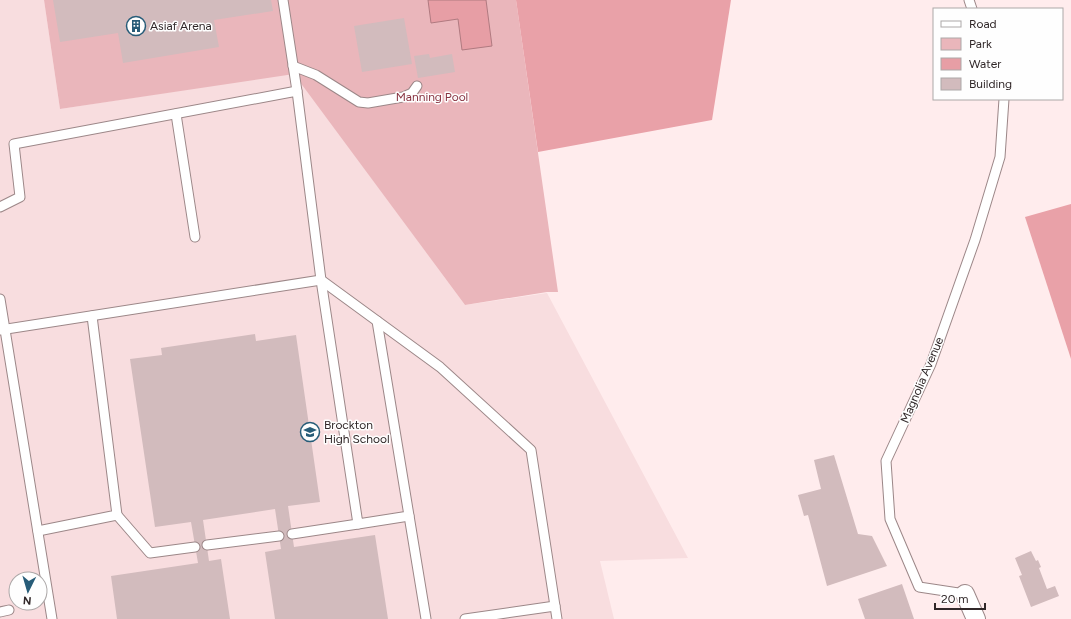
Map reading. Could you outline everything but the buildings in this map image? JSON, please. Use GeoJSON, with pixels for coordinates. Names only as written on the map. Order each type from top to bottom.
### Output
{"type":"FeatureCollection","features":[{"type":"Feature","properties":{"kind":"street","name":"Magnolia Avenue"},"geometry":{"type":"LineString","coordinates":[[965,594],[976,619]]}},
{"type":"Feature","properties":{"kind":"lane"},"geometry":{"type":"LineString","coordinates":[[283,0],[297,91],[321,280],[358,524]]}},
{"type":"Feature","properties":{"kind":"lane"},"geometry":{"type":"LineString","coordinates":[[293,66],[316,75],[359,102],[368,103],[403,97],[412,93],[417,86]]}},
{"type":"Feature","properties":{"kind":"lane"},"geometry":{"type":"LineString","coordinates":[[0,207],[20,197],[14,144],[297,91]]}},
{"type":"Feature","properties":{"kind":"lane","name":"Magnolia Avenue"},"geometry":{"type":"LineString","coordinates":[[965,594],[919,587],[890,518],[886,461],[931,364],[975,240],[1000,157],[1004,100]]}},
{"type":"Feature","properties":{"kind":"lane"},"geometry":{"type":"LineString","coordinates":[[176,114],[195,237]]}},
{"type":"Feature","properties":{"kind":"lane"},"geometry":{"type":"LineString","coordinates":[[2,330],[321,280],[440,367],[530,450],[557,619]]}},
{"type":"Feature","properties":{"kind":"lane"},"geometry":{"type":"LineString","coordinates":[[0,299],[2,330],[38,531],[52,619]]}},
{"type":"Feature","properties":{"kind":"lane"},"geometry":{"type":"LineString","coordinates":[[92,316],[117,515],[150,554],[195,547]]}},
{"type":"Feature","properties":{"kind":"lane"},"geometry":{"type":"LineString","coordinates":[[377,321],[426,619]]}},
{"type":"Feature","properties":{"kind":"lane"},"geometry":{"type":"LineString","coordinates":[[38,531],[117,515]]}},
{"type":"Feature","properties":{"kind":"lane"},"geometry":{"type":"LineString","coordinates":[[292,534],[409,516]]}},
{"type":"Feature","properties":{"kind":"lane"},"geometry":{"type":"LineString","coordinates":[[207,546],[279,536]]}},
{"type":"Feature","properties":{"kind":"lane"},"geometry":{"type":"LineString","coordinates":[[465,619],[555,606]]}},
{"type":"Feature","properties":{"kind":"shaded area","name":"Brockton High School"},"geometry":{"type":"Polygon","coordinates":[[[0,0],[44,0],[60,109],[294,73],[465,305],[547,293],[688,558],[600,561],[614,619],[0,619],[0,0]]]}},
{"type":"Feature","properties":{"kind":"shaded area"},"geometry":{"type":"Polygon","coordinates":[[[516,0],[731,0],[712,120],[538,152],[516,0]]]}},
{"type":"Feature","properties":{"kind":"shaded area"},"geometry":{"type":"Polygon","coordinates":[[[1071,204],[1071,359],[1025,217],[1071,204]]]}},
{"type":"Feature","properties":{"kind":"green space","name":"Manning Pool"},"geometry":{"type":"Polygon","coordinates":[[[44,0],[516,0],[558,292],[547,292],[465,305],[294,74],[60,109],[44,0]]]}},
{"type":"Feature","properties":{"kind":"water"},"geometry":{"type":"Polygon","coordinates":[[[428,0],[486,0],[492,46],[462,50],[458,19],[431,23],[428,0]]]}},
{"type":"Feature","properties":{"kind":"place","name":"Asiaf Arena"},"geometry":{"type":"Point","coordinates":[136,26]}},
{"type":"Feature","properties":{"kind":"place","name":"Brockton High School"},"geometry":{"type":"Point","coordinates":[310,432]}}]}
